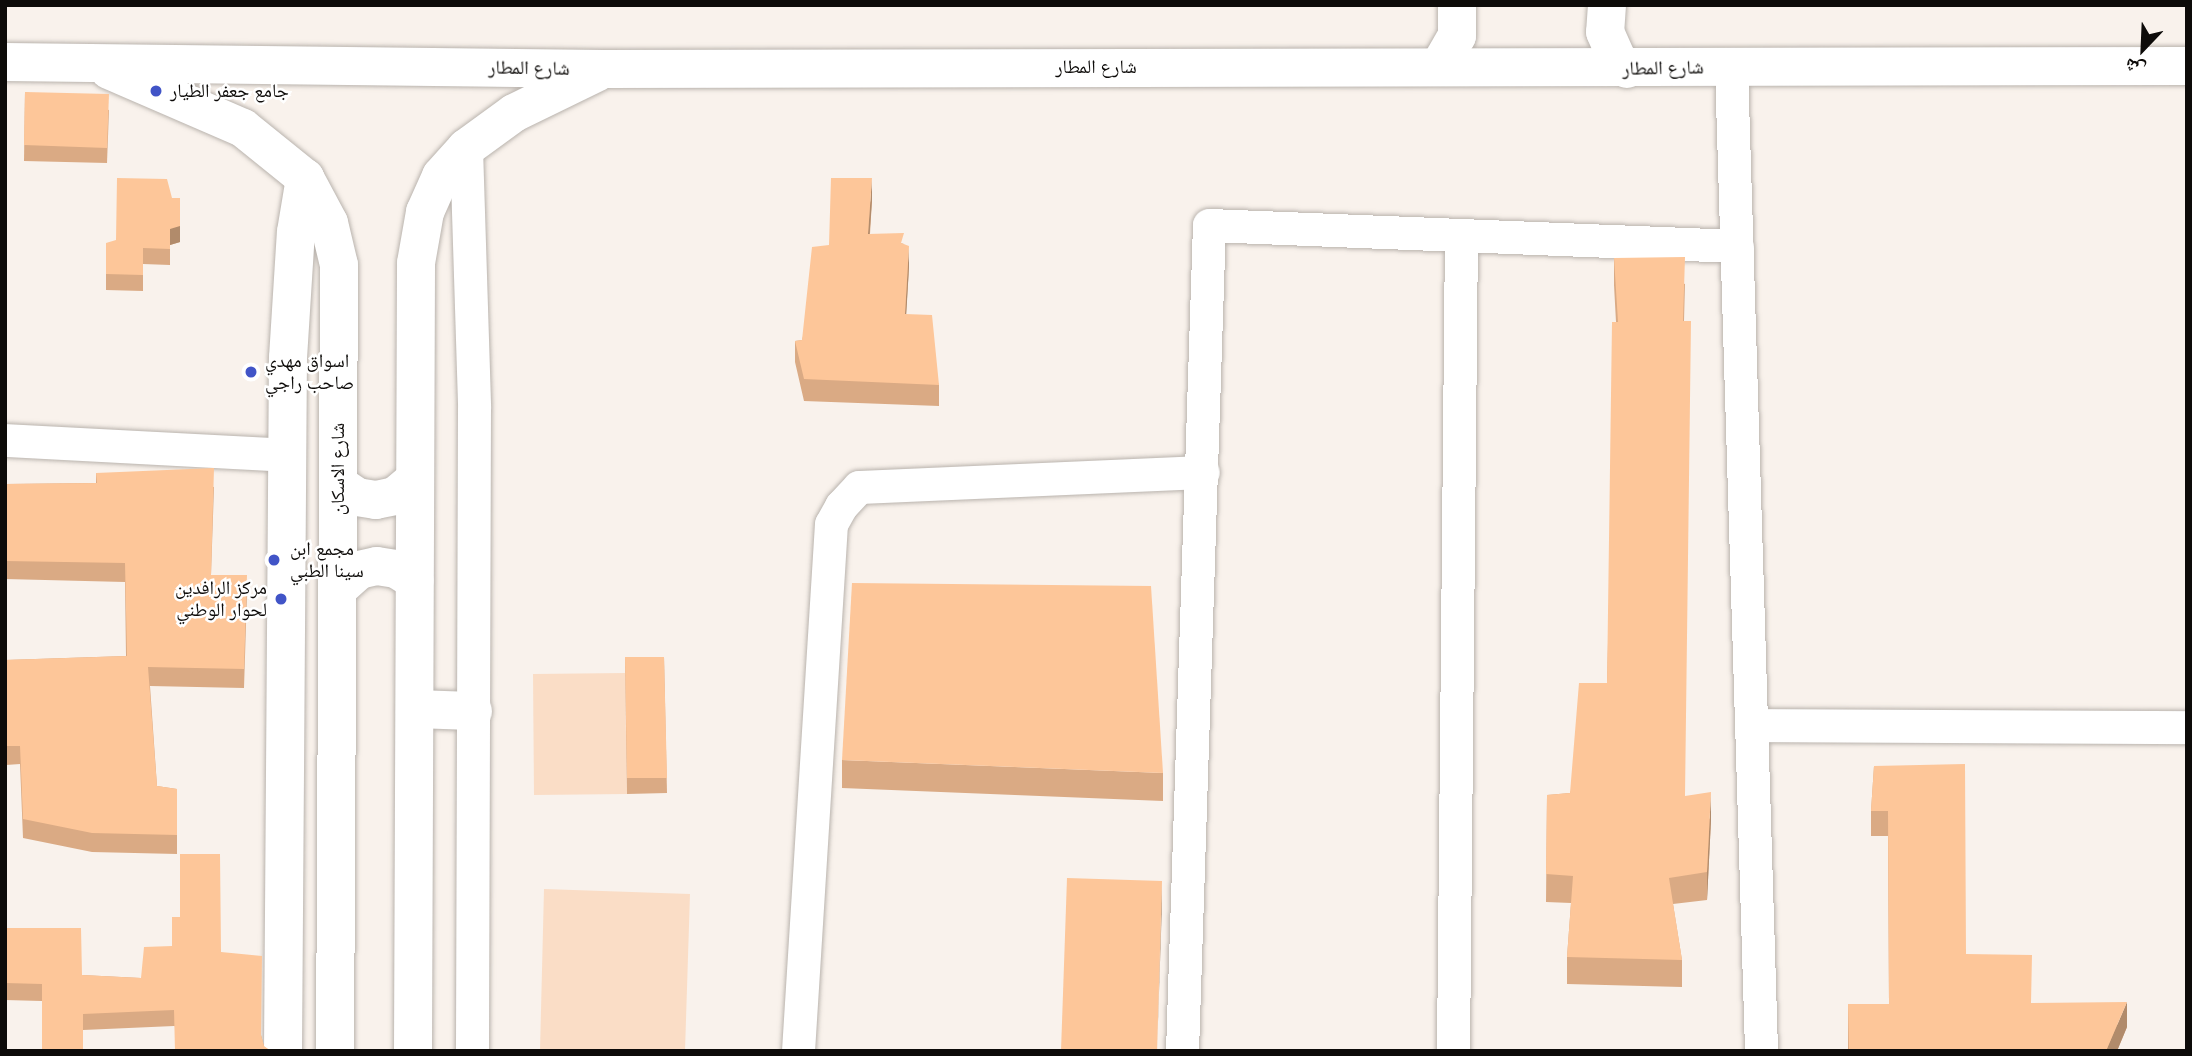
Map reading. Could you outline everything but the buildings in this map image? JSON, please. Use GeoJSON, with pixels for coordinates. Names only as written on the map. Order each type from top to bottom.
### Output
{"type":"FeatureCollection","features":[{"type":"Feature","properties":{"kind":"main road"},"geometry":{"type":"LineString","coordinates":[[1440,65],[1457,36],[1457,5]]}},
{"type":"Feature","properties":{"kind":"main road"},"geometry":{"type":"LineString","coordinates":[[1607,5],[1605,32],[1616,59],[1627,69]]}},
{"type":"Feature","properties":{"kind":"main road","name":"شارع المطار"},"geometry":{"type":"LineString","coordinates":[[5,62],[604,69],[1440,65],[1627,69],[2187,66]]}},
{"type":"Feature","properties":{"kind":"main road","name":"شارع الاسكان"},"geometry":{"type":"LineString","coordinates":[[94,64],[243,128],[305,178],[329,223],[339,265],[335,1051]]}},
{"type":"Feature","properties":{"kind":"main road"},"geometry":{"type":"LineString","coordinates":[[414,1051],[416,263],[425,212],[441,176],[466,148],[514,113],[604,69]]}},
{"type":"Feature","properties":{"kind":"main road"},"geometry":{"type":"LineString","coordinates":[[284,1051],[291,287],[305,178]]}},
{"type":"Feature","properties":{"kind":"main road"},"geometry":{"type":"LineString","coordinates":[[338,484],[358,497],[376,500],[395,496],[415,479]]}},
{"type":"Feature","properties":{"kind":"main road"},"geometry":{"type":"LineString","coordinates":[[337,590],[359,570],[377,566],[397,569],[415,581]]}},
{"type":"Feature","properties":{"kind":"main road"},"geometry":{"type":"LineString","coordinates":[[415,709],[473,711]]}},
{"type":"Feature","properties":{"kind":"street"},"geometry":{"type":"LineString","coordinates":[[1731,67],[1761,1051]]}},
{"type":"Feature","properties":{"kind":"street"},"geometry":{"type":"LineString","coordinates":[[466,148],[474,408],[472,1051]]}},
{"type":"Feature","properties":{"kind":"street"},"geometry":{"type":"LineString","coordinates":[[1182,1051],[1209,225],[1461,238],[1737,246]]}},
{"type":"Feature","properties":{"kind":"street"},"geometry":{"type":"LineString","coordinates":[[1452,1051],[1461,238]]}},
{"type":"Feature","properties":{"kind":"street"},"geometry":{"type":"LineString","coordinates":[[5,440],[288,455]]}},
{"type":"Feature","properties":{"kind":"street"},"geometry":{"type":"LineString","coordinates":[[798,1051],[831,524],[841,506],[859,487],[1203,472]]}},
{"type":"Feature","properties":{"kind":"street"},"geometry":{"type":"LineString","coordinates":[[1752,725],[2187,727]]}},
{"type":"Feature","properties":{"kind":"shaded area"},"geometry":{"type":"Polygon","coordinates":[[[625,673],[627,794],[534,795],[533,674],[625,673]]]}},
{"type":"Feature","properties":{"kind":"shaded area"},"geometry":{"type":"Polygon","coordinates":[[[544,889],[690,894],[685,1051],[540,1051],[544,889]]]}},
{"type":"Feature","properties":{"kind":"place","name":"جامع جعفر الطيار"},"geometry":{"type":"Point","coordinates":[156,91]}},
{"type":"Feature","properties":{"kind":"place","name":"اسواق مهدي صاحب راجي"},"geometry":{"type":"Point","coordinates":[251,372]}},
{"type":"Feature","properties":{"kind":"place","name":"مجمع ابن سينا الطبي"},"geometry":{"type":"Point","coordinates":[274,560]}},
{"type":"Feature","properties":{"kind":"place","name":"مركز الرافدين لحوار الوطني"},"geometry":{"type":"Point","coordinates":[281,599]}}]}
